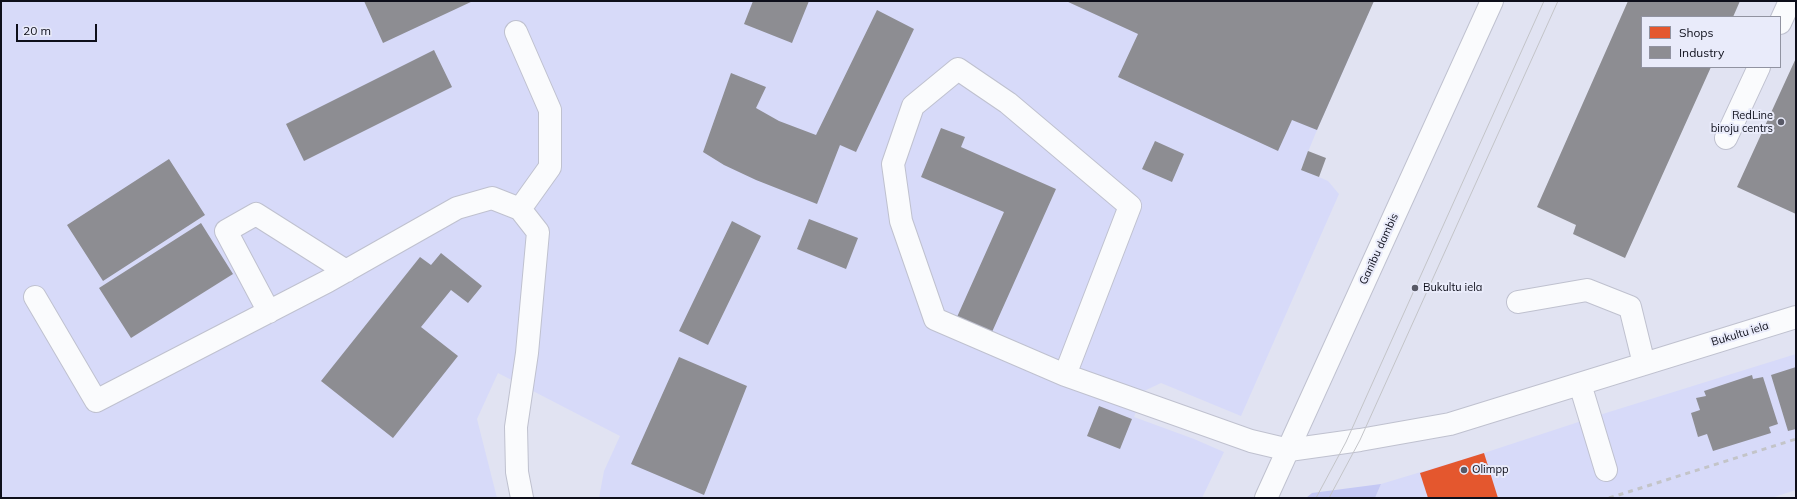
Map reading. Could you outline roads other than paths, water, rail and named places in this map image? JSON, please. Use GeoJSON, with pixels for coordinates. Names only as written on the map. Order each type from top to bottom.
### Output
{"type":"FeatureCollection","features":[{"type":"Feature","properties":{"kind":"street","name":"Ganību dambis"},"geometry":{"type":"LineString","coordinates":[[1266,498],[1492,1]]}},
{"type":"Feature","properties":{"kind":"street"},"geometry":{"type":"LineString","coordinates":[[1781,20],[1790,1]]}},
{"type":"Feature","properties":{"kind":"street"},"geometry":{"type":"LineString","coordinates":[[516,32],[550,110],[550,166],[520,209]]}},
{"type":"Feature","properties":{"kind":"street"},"geometry":{"type":"LineString","coordinates":[[1726,138],[1759,68]]}},
{"type":"Feature","properties":{"kind":"street"},"geometry":{"type":"LineString","coordinates":[[1065,375],[1130,206],[1008,103],[958,69],[913,106],[893,164],[903,228],[935,319],[1065,375],[1251,441],[1289,450]]}},
{"type":"Feature","properties":{"kind":"street"},"geometry":{"type":"LineString","coordinates":[[35,297],[96,401],[346,271],[458,208],[492,198],[520,209],[538,232],[527,353],[516,427],[517,472],[522,498]]}},
{"type":"Feature","properties":{"kind":"street"},"geometry":{"type":"LineString","coordinates":[[269,312],[226,231],[256,214],[346,271]]}},
{"type":"Feature","properties":{"kind":"street"},"geometry":{"type":"LineString","coordinates":[[1518,302],[1587,290],[1630,308],[1644,364]]}},
{"type":"Feature","properties":{"kind":"street","name":"Bukultu iela"},"geometry":{"type":"LineString","coordinates":[[1289,450],[1360,440],[1450,424],[1796,317]]}},
{"type":"Feature","properties":{"kind":"street"},"geometry":{"type":"LineString","coordinates":[[1580,384],[1606,470]]}},
{"type":"Feature","properties":{"kind":"tram line"},"geometry":{"type":"LineString","coordinates":[[1316,498],[1346,442],[1544,1]]}},
{"type":"Feature","properties":{"kind":"tram line"},"geometry":{"type":"LineString","coordinates":[[1329,498],[1360,440],[1558,1]]}},
{"type":"Feature","properties":{"kind":"railway"},"geometry":{"type":"LineString","coordinates":[[1609,498],[1796,439]]}},
{"type":"Feature","properties":{"kind":"place","name":"RedLine biroju centrs"},"geometry":{"type":"Point","coordinates":[1781,122]}},
{"type":"Feature","properties":{"kind":"place","name":"Bukultu iela"},"geometry":{"type":"Point","coordinates":[1415,288]}},
{"type":"Feature","properties":{"kind":"place","name":"Olimpp"},"geometry":{"type":"Point","coordinates":[1464,470]}}]}
